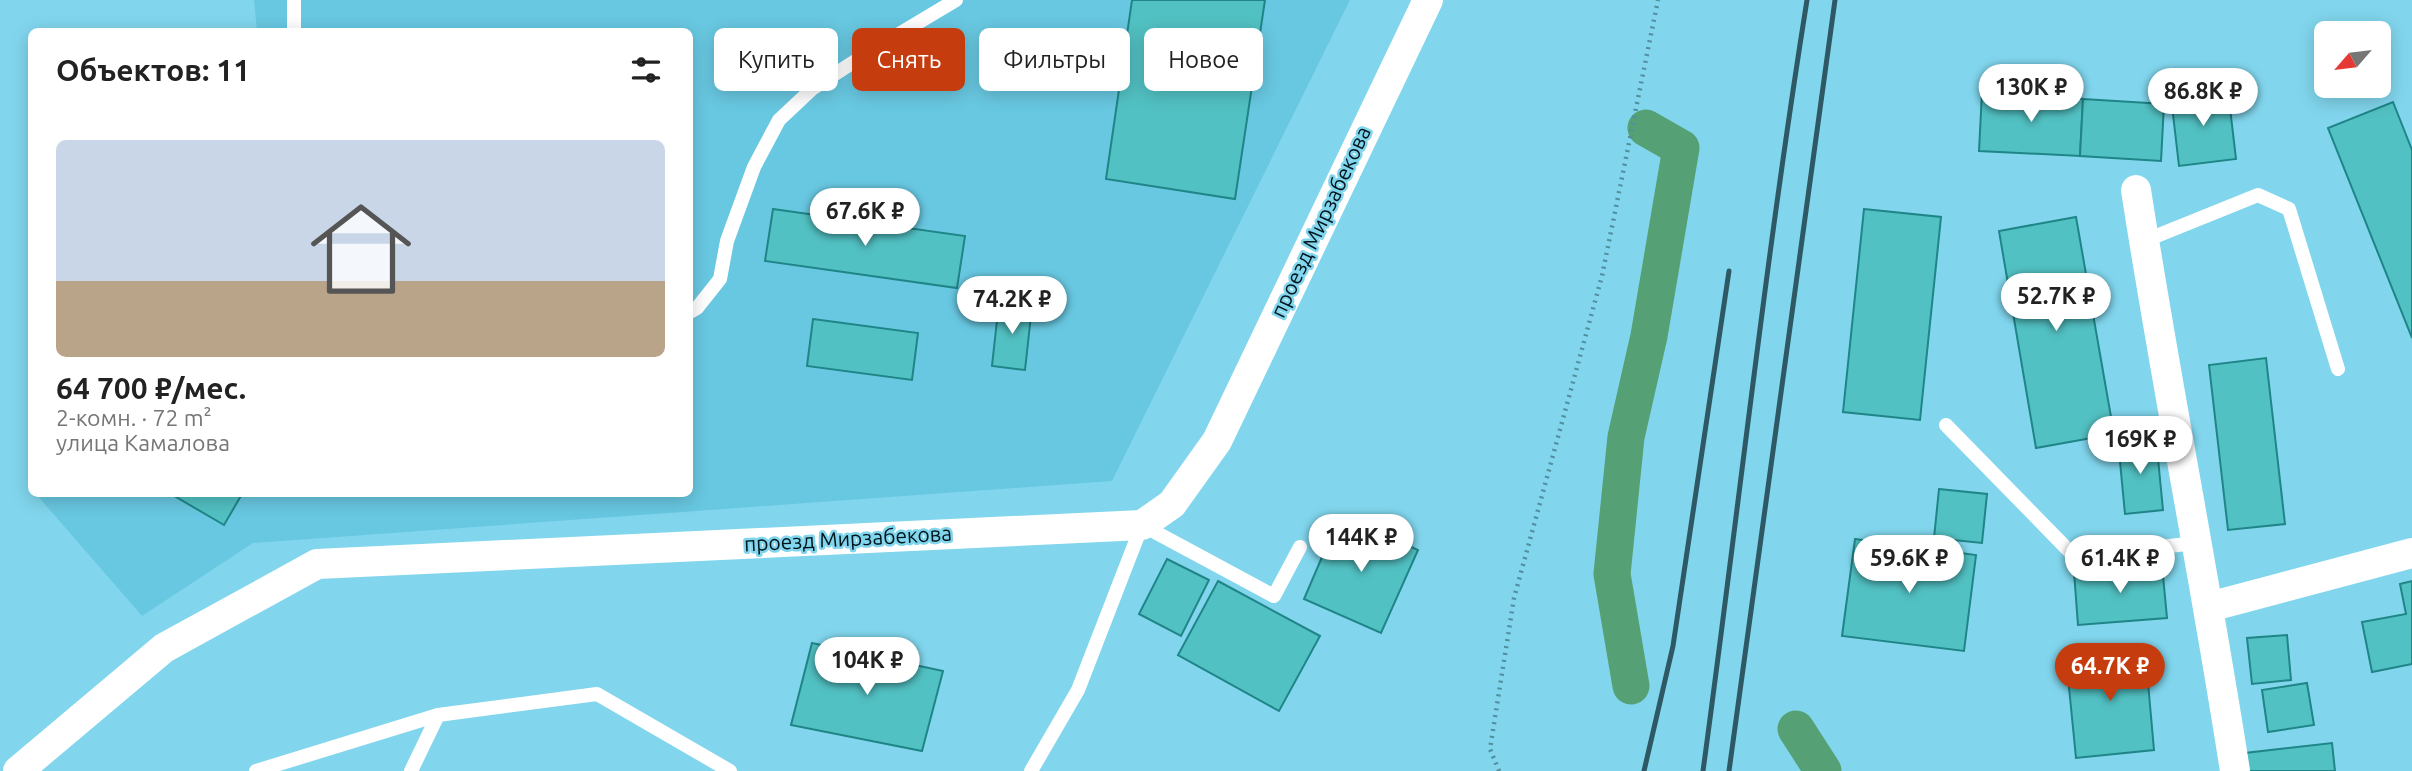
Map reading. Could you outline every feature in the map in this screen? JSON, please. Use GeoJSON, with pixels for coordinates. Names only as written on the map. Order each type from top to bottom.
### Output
{"type":"FeatureCollection","features":[{"type":"Feature","properties":{"kind":"street","name":"проезд Мирзабекова"},"geometry":{"type":"LineString","coordinates":[[18,771],[163,648],[317,564],[1142,525],[1172,504],[1217,441],[1428,0]]}},
{"type":"Feature","properties":{"kind":"street"},"geometry":{"type":"LineString","coordinates":[[2136,190],[2235,771]]}},
{"type":"Feature","properties":{"kind":"street"},"geometry":{"type":"LineString","coordinates":[[2209,607],[2412,553]]}},
{"type":"Feature","properties":{"kind":"lane"},"geometry":{"type":"LineString","coordinates":[[294,0],[294,28]]}},
{"type":"Feature","properties":{"kind":"lane"},"geometry":{"type":"LineString","coordinates":[[693,310],[720,279],[727,241],[754,167],[779,120],[812,89],[869,51],[957,0]]}},
{"type":"Feature","properties":{"kind":"lane"},"geometry":{"type":"LineString","coordinates":[[2144,241],[2258,195],[2289,209],[2338,369]]}},
{"type":"Feature","properties":{"kind":"lane"},"geometry":{"type":"LineString","coordinates":[[1946,425],[2075,557],[2195,542]]}},
{"type":"Feature","properties":{"kind":"lane"},"geometry":{"type":"LineString","coordinates":[[1031,771],[1078,690],[1142,525],[1274,596],[1300,547]]}},
{"type":"Feature","properties":{"kind":"lane"},"geometry":{"type":"LineString","coordinates":[[256,771],[438,715],[597,694],[730,771]]}},
{"type":"Feature","properties":{"kind":"lane"},"geometry":{"type":"LineString","coordinates":[[411,771],[438,715]]}},
{"type":"Feature","properties":{"kind":"path"},"geometry":{"type":"LineString","coordinates":[[1499,771],[1490,749],[1514,598],[1602,276],[1658,0]]}},
{"type":"Feature","properties":{"kind":"shaded area"},"geometry":{"type":"Polygon","coordinates":[[[254,0],[1350,0],[1112,481],[253,543],[142,616],[39,497],[693,497],[693,28],[257,28],[254,0]]]}},
{"type":"Feature","properties":{"kind":"building"},"geometry":{"type":"Polygon","coordinates":[[[1132,0],[1265,0],[1261,28],[1144,28],[1144,91],[1251,91],[1235,199],[1106,179],[1119,91],[1130,91],[1128,28],[1132,0]]]}},
{"type":"Feature","properties":{"kind":"building"},"geometry":{"type":"Polygon","coordinates":[[[2228,91],[2236,159],[2179,166],[2171,97],[2228,91]]]}},
{"type":"Feature","properties":{"kind":"building"},"geometry":{"type":"Polygon","coordinates":[[[1982,92],[2083,99],[2080,156],[1979,151],[1982,92]]]}},
{"type":"Feature","properties":{"kind":"building"},"geometry":{"type":"Polygon","coordinates":[[[2083,99],[2164,104],[2161,161],[2080,156],[2083,99]]]}},
{"type":"Feature","properties":{"kind":"building"},"geometry":{"type":"Polygon","coordinates":[[[2393,102],[2412,150],[2412,338],[2328,128],[2393,102]]]}},
{"type":"Feature","properties":{"kind":"building"},"geometry":{"type":"Polygon","coordinates":[[[773,209],[965,236],[957,288],[765,261],[773,209]]]}},
{"type":"Feature","properties":{"kind":"building"},"geometry":{"type":"Polygon","coordinates":[[[1864,209],[1941,217],[1920,420],[1843,412],[1864,209]]]}},
{"type":"Feature","properties":{"kind":"building"},"geometry":{"type":"Polygon","coordinates":[[[2076,217],[2114,434],[2036,448],[1999,231],[2076,217]]]}},
{"type":"Feature","properties":{"kind":"building"},"geometry":{"type":"Polygon","coordinates":[[[999,302],[1032,306],[1025,370],[992,366],[999,302]]]}},
{"type":"Feature","properties":{"kind":"building"},"geometry":{"type":"Polygon","coordinates":[[[813,319],[918,333],[912,380],[807,366],[813,319]]]}},
{"type":"Feature","properties":{"kind":"building"},"geometry":{"type":"Polygon","coordinates":[[[2266,358],[2285,524],[2228,530],[2209,365],[2266,358]]]}},
{"type":"Feature","properties":{"kind":"building"},"geometry":{"type":"Polygon","coordinates":[[[2156,438],[2163,510],[2125,514],[2118,441],[2156,438]]]}},
{"type":"Feature","properties":{"kind":"building"},"geometry":{"type":"Polygon","coordinates":[[[1939,489],[1987,494],[1982,543],[1934,538],[1939,489]]]}},
{"type":"Feature","properties":{"kind":"building"},"geometry":{"type":"Polygon","coordinates":[[[176,497],[240,497],[224,525],[176,497]]]}},
{"type":"Feature","properties":{"kind":"building"},"geometry":{"type":"Polygon","coordinates":[[[1340,515],[1418,550],[1381,633],[1304,599],[1340,515]]]}},
{"type":"Feature","properties":{"kind":"building"},"geometry":{"type":"Polygon","coordinates":[[[1855,539],[1976,555],[1964,651],[1842,636],[1855,539]]]}},
{"type":"Feature","properties":{"kind":"building"},"geometry":{"type":"Polygon","coordinates":[[[1167,559],[1209,580],[1181,636],[1139,614],[1167,559]]]}},
{"type":"Feature","properties":{"kind":"building"},"geometry":{"type":"Polygon","coordinates":[[[2162,565],[2167,618],[2078,625],[2074,572],[2162,565]]]}},
{"type":"Feature","properties":{"kind":"building"},"geometry":{"type":"Polygon","coordinates":[[[1218,581],[1320,636],[1279,711],[1178,655],[1218,581]]]}},
{"type":"Feature","properties":{"kind":"building"},"geometry":{"type":"Polygon","coordinates":[[[2412,581],[2412,664],[2372,672],[2362,622],[2406,614],[2400,584],[2412,581]]]}},
{"type":"Feature","properties":{"kind":"building"},"geometry":{"type":"Polygon","coordinates":[[[2287,635],[2291,680],[2252,684],[2247,638],[2287,635]]]}},
{"type":"Feature","properties":{"kind":"building"},"geometry":{"type":"Polygon","coordinates":[[[812,643],[943,671],[922,751],[791,725],[812,643]]]}},
{"type":"Feature","properties":{"kind":"building"},"geometry":{"type":"Polygon","coordinates":[[[2145,649],[2154,750],[2076,758],[2066,657],[2145,649]]]}},
{"type":"Feature","properties":{"kind":"building"},"geometry":{"type":"Polygon","coordinates":[[[2307,683],[2314,725],[2268,732],[2262,690],[2307,683]]]}},
{"type":"Feature","properties":{"kind":"building"},"geometry":{"type":"Polygon","coordinates":[[[2332,743],[2335,771],[2247,771],[2245,753],[2332,743]]]}},
{"type":"Feature","properties":{"kind":"waterway"},"geometry":{"type":"LineString","coordinates":[[1631,686],[1612,574],[1626,437],[1649,336],[1681,148],[1646,128]]}},
{"type":"Feature","properties":{"kind":"waterway"},"geometry":{"type":"LineString","coordinates":[[1796,729],[1823,771]]}},
{"type":"Feature","properties":{"kind":"railway"},"geometry":{"type":"LineString","coordinates":[[1703,771],[1765,289],[1807,0]]}},
{"type":"Feature","properties":{"kind":"railway"},"geometry":{"type":"LineString","coordinates":[[1729,771],[1835,0]]}},
{"type":"Feature","properties":{"kind":"railway"},"geometry":{"type":"LineString","coordinates":[[1644,771],[1673,646],[1729,271]]}}]}
